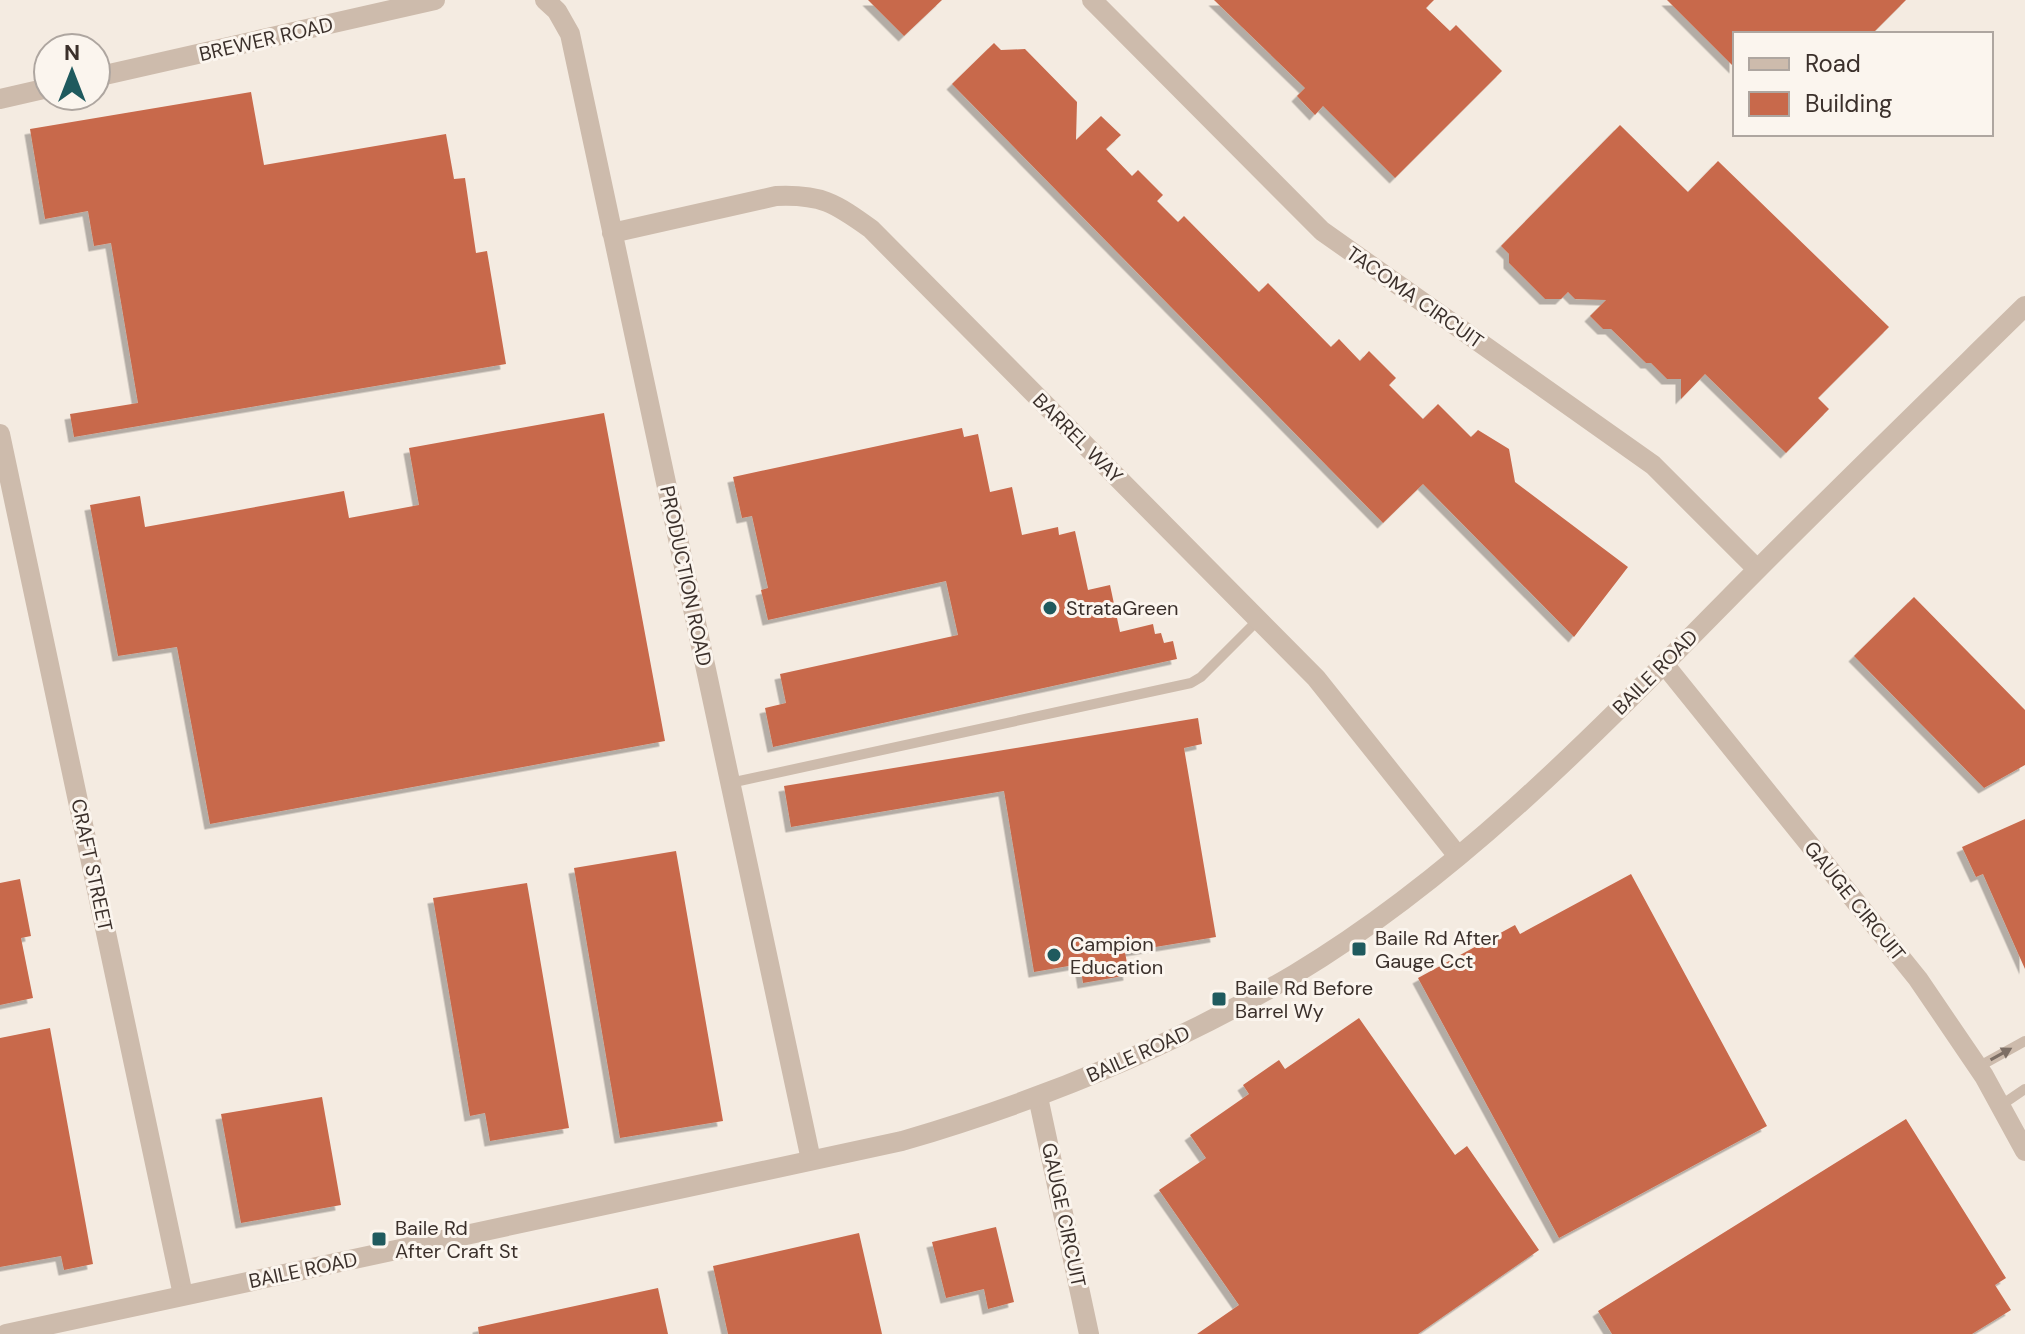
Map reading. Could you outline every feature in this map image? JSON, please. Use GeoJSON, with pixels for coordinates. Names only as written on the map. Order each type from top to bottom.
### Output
{"type":"FeatureCollection","features":[{"type":"Feature","properties":{"kind":"street","name":"BREWER ROAD"},"geometry":{"type":"LineString","coordinates":[[112,73],[435,0]]}},
{"type":"Feature","properties":{"kind":"street","name":"PRODUCTION ROAD"},"geometry":{"type":"LineString","coordinates":[[545,0],[557,11],[570,34],[811,1160]]}},
{"type":"Feature","properties":{"kind":"street","name":"TACOMA CIRCUIT"},"geometry":{"type":"LineString","coordinates":[[1092,0],[1322,231],[1653,465],[1757,569]]}},
{"type":"Feature","properties":{"kind":"street"},"geometry":{"type":"LineString","coordinates":[[0,99],[32,92]]}},
{"type":"Feature","properties":{"kind":"street","name":"BARREL WAY"},"geometry":{"type":"LineString","coordinates":[[612,233],[776,196],[801,195],[844,209],[871,229],[1325,688],[1458,856]]}},
{"type":"Feature","properties":{"kind":"street","name":"BAILE ROAD"},"geometry":{"type":"LineString","coordinates":[[6,1334],[902,1141],[1038,1097],[1126,1061],[1211,1020],[1296,973],[1377,919],[1515,808],[2025,306]]}},
{"type":"Feature","properties":{"kind":"street","name":"CRAFT STREET"},"geometry":{"type":"LineString","coordinates":[[0,434],[183,1295]]}},
{"type":"Feature","properties":{"kind":"street","name":"GAUGE CIRCUIT"},"geometry":{"type":"LineString","coordinates":[[1664,664],[1918,979],[1978,1067],[2025,1151]]}},
{"type":"Feature","properties":{"kind":"street","name":"GAUGE CIRCUIT"},"geometry":{"type":"LineString","coordinates":[[1038,1097],[1089,1334]]}},
{"type":"Feature","properties":{"kind":"lane"},"geometry":{"type":"LineString","coordinates":[[730,783],[1191,683],[1201,677],[1258,620]]}},
{"type":"Feature","properties":{"kind":"lane"},"geometry":{"type":"LineString","coordinates":[[1978,1067],[2025,1041]]}},
{"type":"Feature","properties":{"kind":"lane"},"geometry":{"type":"LineString","coordinates":[[2000,1106],[2025,1089]]}},
{"type":"Feature","properties":{"kind":"building"},"geometry":{"type":"Polygon","coordinates":[[[868,0],[942,0],[904,36],[868,0]]]}},
{"type":"Feature","properties":{"kind":"building"},"geometry":{"type":"Polygon","coordinates":[[[1214,0],[1434,0],[1426,8],[1450,31],[1456,25],[1502,71],[1395,178],[1323,106],[1315,115],[1297,96],[1305,88],[1214,0]]]}},
{"type":"Feature","properties":{"kind":"building"},"geometry":{"type":"Polygon","coordinates":[[[1667,0],[1906,0],[1874,32],[1733,32],[1733,66],[1667,0]]]}},
{"type":"Feature","properties":{"kind":"building"},"geometry":{"type":"Polygon","coordinates":[[[994,43],[1001,50],[1025,49],[1077,102],[1076,140],[1101,116],[1121,135],[1106,149],[1132,176],[1138,170],[1163,195],[1157,201],[1178,222],[1184,216],[1259,292],[1268,283],[1331,347],[1339,339],[1360,361],[1369,351],[1396,378],[1389,385],[1423,419],[1438,404],[1471,437],[1478,430],[1509,449],[1515,482],[1628,567],[1574,637],[1423,484],[1383,523],[952,84],[994,43]]]}},
{"type":"Feature","properties":{"kind":"building"},"geometry":{"type":"Polygon","coordinates":[[[251,92],[264,165],[446,134],[454,179],[465,178],[476,253],[487,251],[506,364],[74,437],[70,414],[138,403],[111,243],[94,246],[88,211],[45,219],[30,129],[251,92]]]}},
{"type":"Feature","properties":{"kind":"building"},"geometry":{"type":"Polygon","coordinates":[[[1620,125],[1688,192],[1718,161],[1889,327],[1818,398],[1829,409],[1786,453],[1705,374],[1681,399],[1681,379],[1667,379],[1611,329],[1603,329],[1590,316],[1606,300],[1575,299],[1568,292],[1561,299],[1545,299],[1509,263],[1509,254],[1501,246],[1620,125]]]}},
{"type":"Feature","properties":{"kind":"building"},"geometry":{"type":"Polygon","coordinates":[[[604,413],[665,741],[210,824],[177,647],[118,656],[90,505],[140,496],[145,527],[344,491],[349,518],[419,505],[409,448],[604,413]]]}},
{"type":"Feature","properties":{"kind":"building"},"geometry":{"type":"Polygon","coordinates":[[[962,428],[964,437],[978,434],[990,492],[1012,487],[1022,535],[1058,527],[1059,535],[1075,531],[1088,590],[1110,585],[1120,632],[1153,624],[1155,634],[1161,633],[1164,643],[1173,641],[1177,659],[773,747],[765,708],[786,703],[780,674],[958,635],[946,581],[768,620],[761,590],[768,588],[752,516],[742,518],[733,477],[962,428]]]}},
{"type":"Feature","properties":{"kind":"building"},"geometry":{"type":"Polygon","coordinates":[[[1914,597],[2025,710],[2025,765],[1984,788],[1854,656],[1914,597]]]}},
{"type":"Feature","properties":{"kind":"building"},"geometry":{"type":"Polygon","coordinates":[[[1198,718],[1202,744],[1184,748],[1216,937],[1125,952],[1129,975],[1083,983],[1080,964],[1034,972],[1004,791],[791,827],[784,786],[1198,718]]]}},
{"type":"Feature","properties":{"kind":"building"},"geometry":{"type":"Polygon","coordinates":[[[2025,819],[2025,969],[1983,874],[1976,877],[1962,847],[2025,819]]]}},
{"type":"Feature","properties":{"kind":"building"},"geometry":{"type":"Polygon","coordinates":[[[676,851],[723,1121],[620,1138],[574,868],[676,851]]]}},
{"type":"Feature","properties":{"kind":"building"},"geometry":{"type":"Polygon","coordinates":[[[1631,874],[1767,1126],[1559,1238],[1418,978],[1515,925],[1520,934],[1631,874]]]}},
{"type":"Feature","properties":{"kind":"building"},"geometry":{"type":"Polygon","coordinates":[[[20,879],[31,936],[21,938],[33,998],[0,1005],[0,883],[20,879]]]}},
{"type":"Feature","properties":{"kind":"building"},"geometry":{"type":"Polygon","coordinates":[[[527,883],[569,1128],[490,1141],[485,1113],[470,1116],[433,898],[527,883]]]}},
{"type":"Feature","properties":{"kind":"building"},"geometry":{"type":"Polygon","coordinates":[[[1359,1018],[1455,1155],[1467,1146],[1539,1250],[1418,1334],[1197,1334],[1239,1305],[1159,1190],[1206,1158],[1190,1135],[1249,1094],[1243,1085],[1279,1060],[1285,1069],[1359,1018]]]}},
{"type":"Feature","properties":{"kind":"building"},"geometry":{"type":"Polygon","coordinates":[[[50,1028],[93,1264],[64,1270],[61,1256],[0,1267],[0,1038],[50,1028]]]}},
{"type":"Feature","properties":{"kind":"building"},"geometry":{"type":"Polygon","coordinates":[[[322,1097],[341,1205],[241,1223],[221,1114],[322,1097]]]}},
{"type":"Feature","properties":{"kind":"building"},"geometry":{"type":"Polygon","coordinates":[[[1906,1119],[2006,1278],[1995,1285],[2011,1310],[1972,1334],[1612,1334],[1598,1311],[1906,1119]]]}},
{"type":"Feature","properties":{"kind":"building"},"geometry":{"type":"Polygon","coordinates":[[[996,1227],[1014,1302],[988,1309],[984,1289],[946,1298],[932,1242],[996,1227]]]}},
{"type":"Feature","properties":{"kind":"building"},"geometry":{"type":"Polygon","coordinates":[[[859,1233],[882,1334],[728,1334],[713,1266],[859,1233]]]}},
{"type":"Feature","properties":{"kind":"building"},"geometry":{"type":"Polygon","coordinates":[[[658,1288],[668,1334],[479,1334],[478,1327],[658,1288]]]}},
{"type":"Feature","properties":{"kind":"place","name":"StrataGreen"},"geometry":{"type":"Point","coordinates":[1050,608]}},
{"type":"Feature","properties":{"kind":"place","name":"Baile Rd After Gauge Cct"},"geometry":{"type":"Point","coordinates":[1359,949]}},
{"type":"Feature","properties":{"kind":"place","name":"Campion Education"},"geometry":{"type":"Point","coordinates":[1054,955]}},
{"type":"Feature","properties":{"kind":"place","name":"Baile Rd Before Barrel Wy"},"geometry":{"type":"Point","coordinates":[1219,999]}},
{"type":"Feature","properties":{"kind":"place","name":"Baile Rd After Craft St"},"geometry":{"type":"Point","coordinates":[379,1239]}}]}
